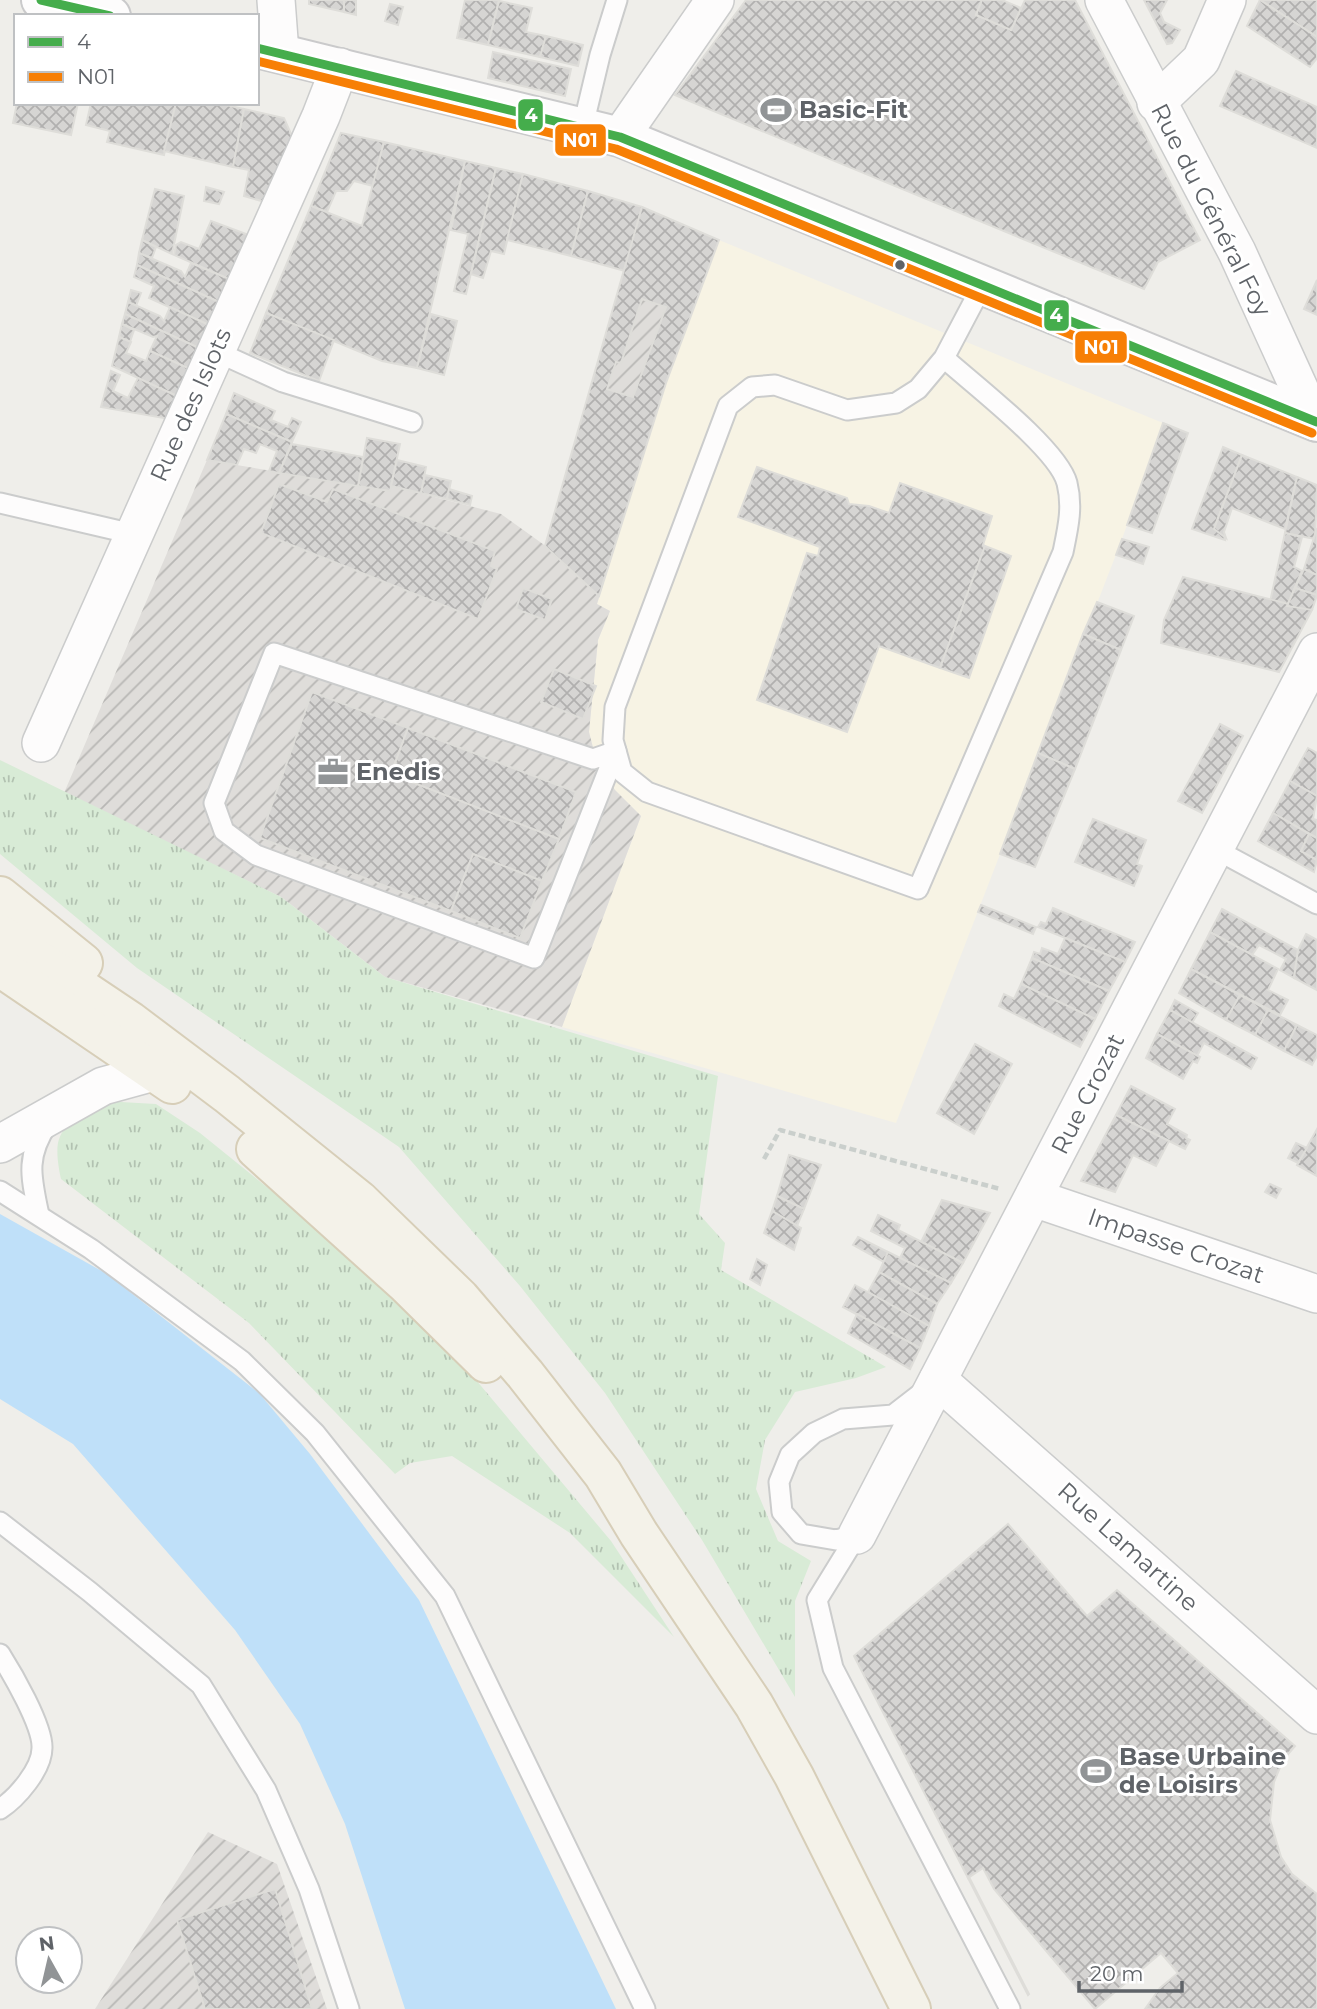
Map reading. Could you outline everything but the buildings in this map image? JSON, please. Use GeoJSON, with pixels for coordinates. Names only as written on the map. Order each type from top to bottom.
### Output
{"type":"FeatureCollection","features":[{"type":"Feature","properties":{"kind":"main road"},"geometry":{"type":"LineString","coordinates":[[41,0],[102,14]]}},
{"type":"Feature","properties":{"kind":"main road"},"geometry":{"type":"LineString","coordinates":[[268,51],[620,137],[1316,422]]}},
{"type":"Feature","properties":{"kind":"main road"},"geometry":{"type":"LineString","coordinates":[[0,896],[117,991],[227,1094]]}},
{"type":"Feature","properties":{"kind":"main road"},"geometry":{"type":"LineString","coordinates":[[0,934],[130,1021],[227,1094],[359,1200],[460,1298],[567,1423],[761,1717],[794,1776],[911,2009]]}},
{"type":"Feature","properties":{"kind":"main road"},"geometry":{"type":"LineString","coordinates":[[0,967],[215,1113],[407,1285],[492,1368],[639,1534]]}},
{"type":"Feature","properties":{"kind":"street"},"geometry":{"type":"LineString","coordinates":[[268,51],[276,0]]}},
{"type":"Feature","properties":{"kind":"street"},"geometry":{"type":"LineString","coordinates":[[620,137],[715,0]]}},
{"type":"Feature","properties":{"kind":"street","name":"Rue du Général Foy"},"geometry":{"type":"LineString","coordinates":[[1104,0],[1237,252],[1316,422]]}},
{"type":"Feature","properties":{"kind":"street"},"geometry":{"type":"LineString","coordinates":[[1156,103],[1201,60],[1227,0]]}},
{"type":"Feature","properties":{"kind":"street","name":"Rue des Islots"},"geometry":{"type":"LineString","coordinates":[[41,743],[340,67]]}},
{"type":"Feature","properties":{"kind":"street","name":"Rue Crozat"},"geometry":{"type":"LineString","coordinates":[[857,1535],[1317,652]]}},
{"type":"Feature","properties":{"kind":"street"},"geometry":{"type":"LineString","coordinates":[[0,1144],[103,1086],[154,1072]]}},
{"type":"Feature","properties":{"kind":"street","name":"Impasse Crozat"},"geometry":{"type":"LineString","coordinates":[[1034,1198],[1317,1294]]}},
{"type":"Feature","properties":{"kind":"street","name":"Rue Lamartine"},"geometry":{"type":"LineString","coordinates":[[939,1380],[1317,1715]]}},
{"type":"Feature","properties":{"kind":"lane"},"geometry":{"type":"LineString","coordinates":[[583,126],[617,0]]}},
{"type":"Feature","properties":{"kind":"lane"},"geometry":{"type":"LineString","coordinates":[[944,358],[1046,449],[1067,481],[1071,516],[1063,552],[918,888],[647,792],[622,772],[613,740],[615,707],[728,405],[752,387],[775,385],[846,410],[896,402],[918,389],[944,358],[982,286]]}},
{"type":"Feature","properties":{"kind":"lane"},"geometry":{"type":"LineString","coordinates":[[215,351],[283,382],[412,422]]}},
{"type":"Feature","properties":{"kind":"lane"},"geometry":{"type":"LineString","coordinates":[[0,503],[133,534]]}},
{"type":"Feature","properties":{"kind":"lane"},"geometry":{"type":"LineString","coordinates":[[274,653],[593,759],[616,751],[534,958],[256,855],[224,831],[214,803],[274,653]]}},
{"type":"Feature","properties":{"kind":"lane"},"geometry":{"type":"LineString","coordinates":[[1215,849],[1317,904]]}},
{"type":"Feature","properties":{"kind":"lane"},"geometry":{"type":"LineString","coordinates":[[39,1215],[29,1169],[37,1138],[55,1114]]}},
{"type":"Feature","properties":{"kind":"lane"},"geometry":{"type":"LineString","coordinates":[[0,1191],[92,1249],[242,1361],[315,1433],[445,1596],[645,2009]]}},
{"type":"Feature","properties":{"kind":"lane"},"geometry":{"type":"LineString","coordinates":[[857,1535],[836,1540],[801,1534],[782,1512],[779,1482],[790,1455],[814,1433],[843,1419],[893,1415],[939,1380]]}},
{"type":"Feature","properties":{"kind":"lane"},"geometry":{"type":"LineString","coordinates":[[0,1522],[90,1592],[201,1685],[266,1790],[309,1889],[349,2009]]}},
{"type":"Feature","properties":{"kind":"lane"},"geometry":{"type":"LineString","coordinates":[[857,1535],[817,1600],[833,1668],[1010,2009]]}},
{"type":"Feature","properties":{"kind":"lane"},"geometry":{"type":"LineString","coordinates":[[0,1654],[23,1693],[42,1747],[34,1773],[0,1809]]}},
{"type":"Feature","properties":{"kind":"path"},"geometry":{"type":"LineString","coordinates":[[764,1159],[780,1130],[1034,1198]]}},
{"type":"Feature","properties":{"kind":"shaded area"},"geometry":{"type":"Polygon","coordinates":[[[642,207],[719,240],[666,383],[597,604],[610,611],[598,640],[589,732],[598,767],[615,790],[641,816],[562,1027],[385,977],[281,897],[64,793],[207,460],[390,491],[391,486],[501,514],[547,547],[642,207]]]}},
{"type":"Feature","properties":{"kind":"shaded area"},"geometry":{"type":"Polygon","coordinates":[[[719,240],[1163,423],[1122,539],[896,1123],[562,1027],[641,816],[615,790],[598,767],[589,732],[598,640],[610,611],[597,604],[666,383],[719,240]]]}},
{"type":"Feature","properties":{"kind":"shaded area"},"geometry":{"type":"Polygon","coordinates":[[[208,1832],[277,1864],[327,2009],[95,2009],[208,1832]]]}},
{"type":"Feature","properties":{"kind":"green space"},"geometry":{"type":"Polygon","coordinates":[[[0,760],[281,897],[385,977],[718,1076],[699,1214],[725,1243],[721,1270],[886,1367],[856,1378],[795,1392],[765,1440],[756,1489],[778,1541],[811,1561],[795,1601],[795,1697],[702,1540],[605,1393],[520,1286],[399,1147],[137,968],[0,854],[0,760]]]}},
{"type":"Feature","properties":{"kind":"green space"},"geometry":{"type":"Polygon","coordinates":[[[103,1101],[156,1104],[200,1133],[414,1306],[611,1541],[674,1637],[570,1533],[452,1456],[410,1463],[395,1474],[249,1323],[61,1179],[57,1149],[63,1131],[103,1101]]]}},
{"type":"Feature","properties":{"kind":"water"},"geometry":{"type":"Polygon","coordinates":[[[0,1214],[107,1274],[259,1393],[310,1454],[419,1600],[616,2009],[405,2009],[345,1824],[300,1724],[235,1630],[73,1444],[0,1399],[0,1214]]]}},
{"type":"Feature","properties":{"kind":"transit line","name":"4"},"geometry":{"type":"LineString","coordinates":[[41,0],[101,14]]}},
{"type":"Feature","properties":{"kind":"transit line","name":"4"},"geometry":{"type":"LineString","coordinates":[[259,48],[620,137],[1317,422]]}},
{"type":"Feature","properties":{"kind":"transit line","name":"N01"},"geometry":{"type":"LineString","coordinates":[[259,61],[616,149],[1312,433]]}},
{"type":"Feature","properties":{"kind":"place","name":"Basic-Fit"},"geometry":{"type":"Point","coordinates":[776,110]}},
{"type":"Feature","properties":{"kind":"place","name":"Enedis"},"geometry":{"type":"Point","coordinates":[333,772]}},
{"type":"Feature","properties":{"kind":"place","name":"Base Urbaine de Loisirs"},"geometry":{"type":"Point","coordinates":[1096,1771]}}]}
